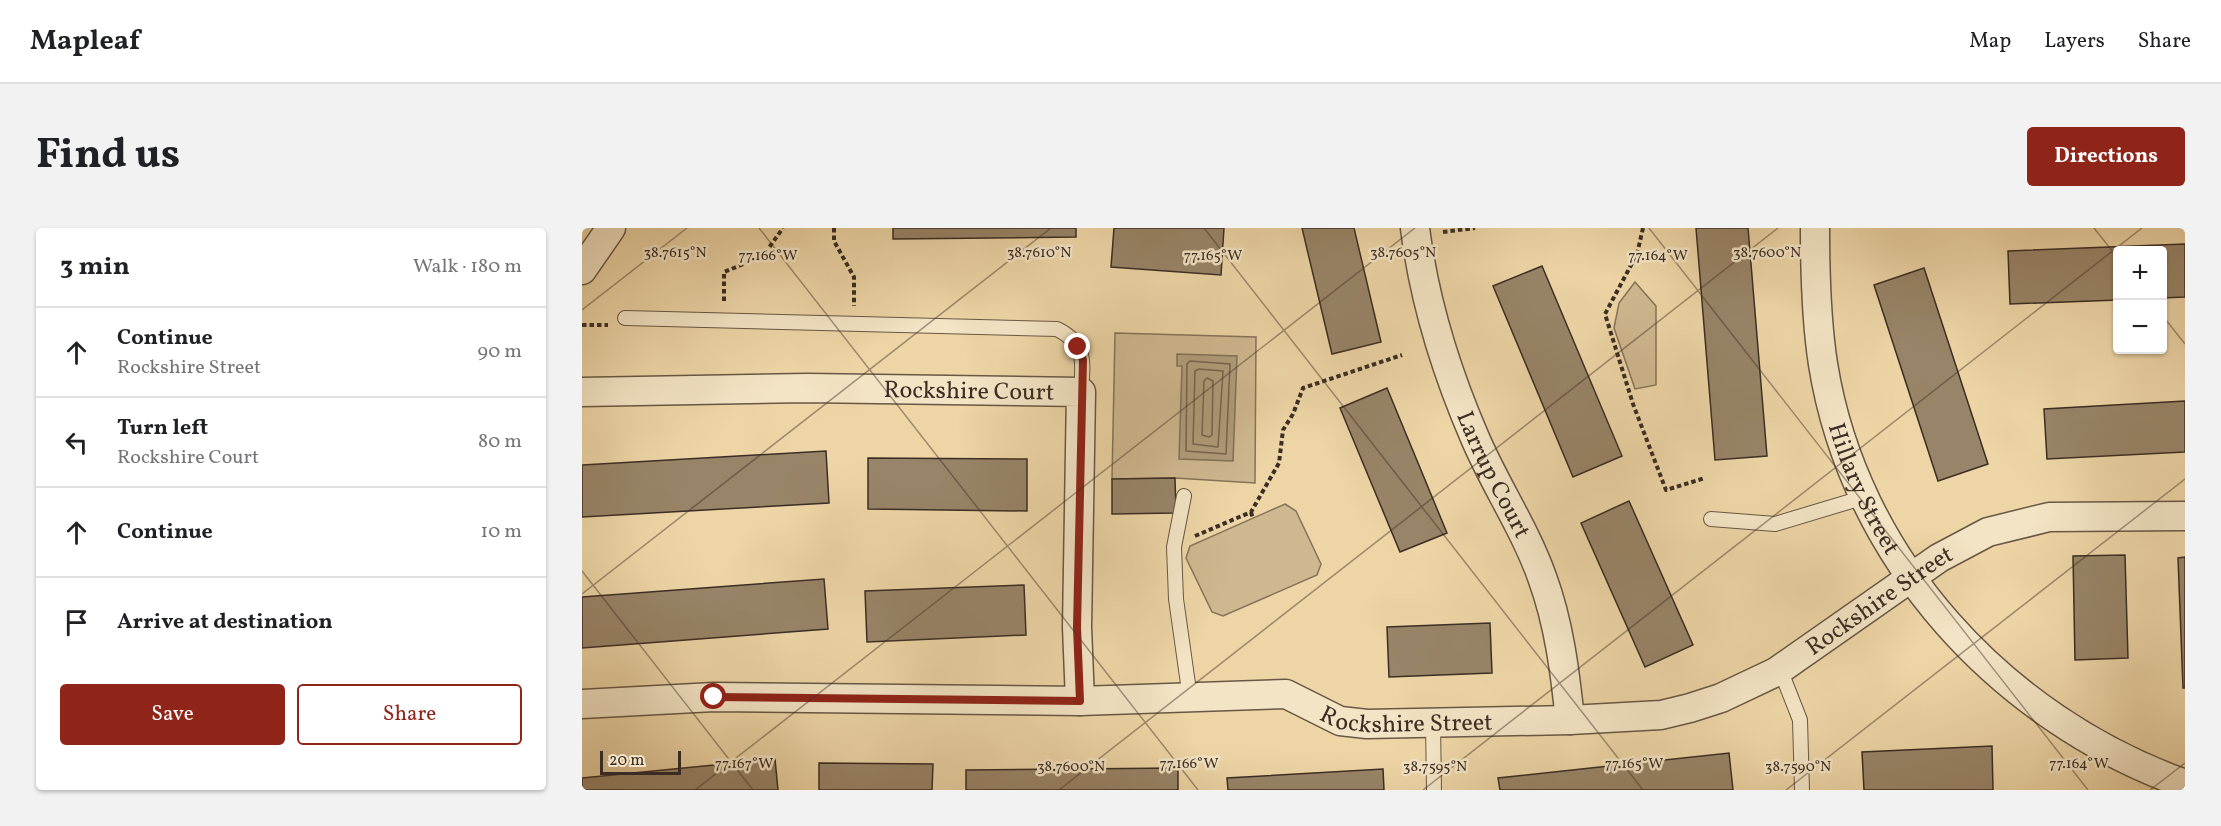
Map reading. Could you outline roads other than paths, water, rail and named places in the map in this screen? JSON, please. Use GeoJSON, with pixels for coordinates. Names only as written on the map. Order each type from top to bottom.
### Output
{"type":"FeatureCollection","features":[{"type":"Feature","properties":{"kind":"street"},"geometry":{"type":"LineString","coordinates":[[582,270],[611,228]]}},
{"type":"Feature","properties":{"kind":"street","name":"Larrup Court"},"geometry":{"type":"LineString","coordinates":[[1415,228],[1422,277],[1452,377],[1475,438],[1542,577],[1561,648],[1570,720]]}},
{"type":"Feature","properties":{"kind":"street","name":"Hillary Street"},"geometry":{"type":"LineString","coordinates":[[1815,228],[1816,303],[1823,365],[1837,423],[1865,497],[1911,577],[1957,636],[2028,701],[2112,754],[2185,784]]}},
{"type":"Feature","properties":{"kind":"street","name":"Rockshire Court"},"geometry":{"type":"LineString","coordinates":[[582,392],[807,388],[1081,392],[1077,627],[1080,701]]}},
{"type":"Feature","properties":{"kind":"street","name":"Rockshire Street"},"geometry":{"type":"LineString","coordinates":[[582,704],[714,697],[1080,701],[1286,694],[1340,721],[1367,724],[1570,720],[1671,713],[1721,698],[1780,669],[1953,549],[1988,532],[2049,517],[2185,516]]}},
{"type":"Feature","properties":{"kind":"lane"},"geometry":{"type":"LineString","coordinates":[[625,318],[1057,329],[1069,335],[1078,347],[1083,360],[1081,392]]}},
{"type":"Feature","properties":{"kind":"lane"},"geometry":{"type":"LineString","coordinates":[[1184,496],[1174,546],[1176,599],[1190,698]]}},
{"type":"Feature","properties":{"kind":"lane"},"geometry":{"type":"LineString","coordinates":[[1712,519],[1776,524],[1865,497]]}},
{"type":"Feature","properties":{"kind":"lane"},"geometry":{"type":"LineString","coordinates":[[1780,669],[1800,720],[1802,790]]}},
{"type":"Feature","properties":{"kind":"lane"},"geometry":{"type":"LineString","coordinates":[[1434,723],[1434,790]]}},
{"type":"Feature","properties":{"kind":"water"},"geometry":{"type":"Polygon","coordinates":[[[1177,354],[1237,356],[1233,461],[1179,459],[1182,366],[1177,366],[1177,354]]]}}]}
